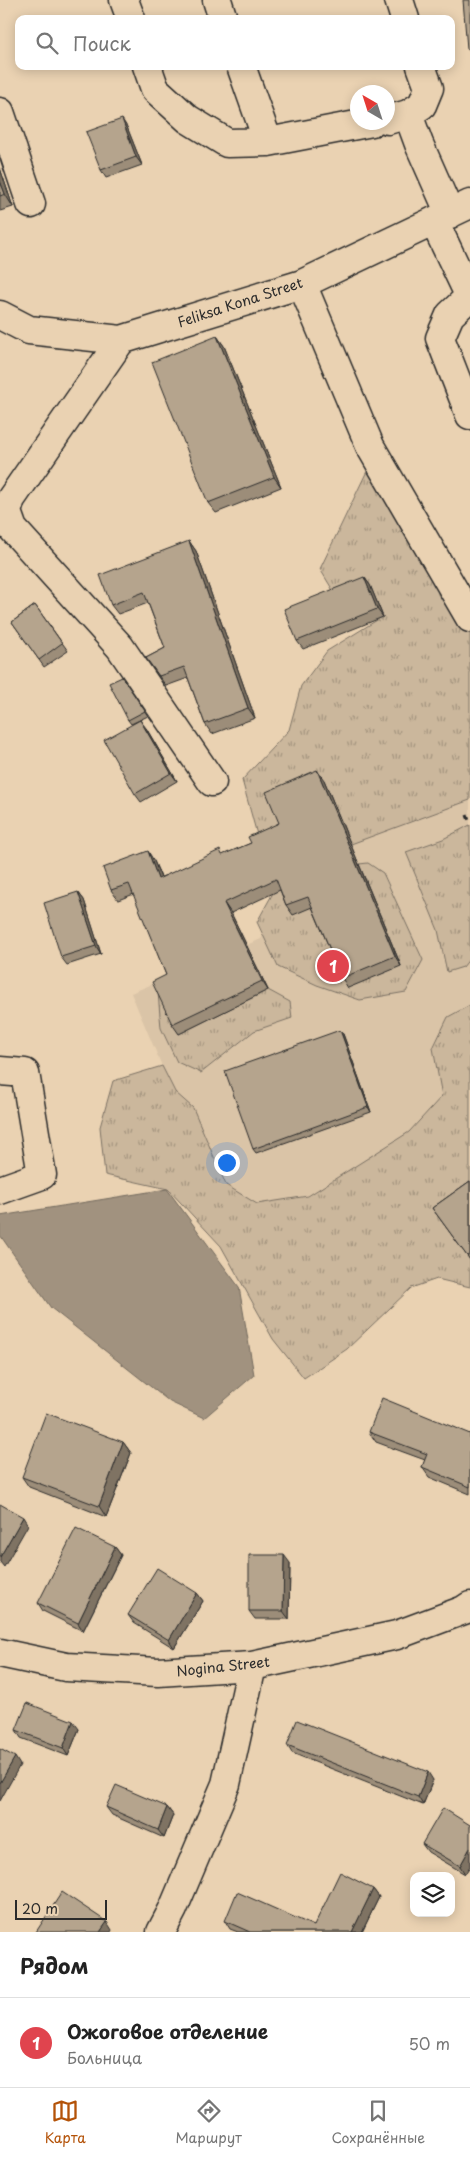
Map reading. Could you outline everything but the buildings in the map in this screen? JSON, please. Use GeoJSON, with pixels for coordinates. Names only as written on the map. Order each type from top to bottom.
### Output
{"type":"FeatureCollection","features":[{"type":"Feature","properties":{"kind":"street"},"geometry":{"type":"LineString","coordinates":[[124,0],[130,15]]}},
{"type":"Feature","properties":{"kind":"street"},"geometry":{"type":"LineString","coordinates":[[217,0],[223,15]]}},
{"type":"Feature","properties":{"kind":"street"},"geometry":{"type":"LineString","coordinates":[[399,0],[404,15]]}},
{"type":"Feature","properties":{"kind":"street"},"geometry":{"type":"LineString","coordinates":[[148,70],[155,89],[188,119],[227,143],[268,142],[350,126]]}},
{"type":"Feature","properties":{"kind":"street"},"geometry":{"type":"LineString","coordinates":[[242,70],[268,142]]}},
{"type":"Feature","properties":{"kind":"street"},"geometry":{"type":"LineString","coordinates":[[423,70],[429,88],[422,105],[398,117],[419,144],[451,213],[470,297],[450,315],[440,338],[470,415]]}},
{"type":"Feature","properties":{"kind":"street"},"geometry":{"type":"LineString","coordinates":[[0,112],[31,204]]}},
{"type":"Feature","properties":{"kind":"street","name":"Feliksa Kona Street"},"geometry":{"type":"LineString","coordinates":[[0,315],[29,330],[121,340],[302,284],[451,213]]}},
{"type":"Feature","properties":{"kind":"street"},"geometry":{"type":"LineString","coordinates":[[302,284],[370,446],[470,618]]}},
{"type":"Feature","properties":{"kind":"street"},"geometry":{"type":"LineString","coordinates":[[121,340],[11,499],[6,512],[13,530],[120,647],[212,782]]}},
{"type":"Feature","properties":{"kind":"street"},"geometry":{"type":"LineString","coordinates":[[0,1070],[25,1073],[42,1174],[0,1190]]}},
{"type":"Feature","properties":{"kind":"street","name":"Nogina Street"},"geometry":{"type":"LineString","coordinates":[[0,1653],[66,1666],[158,1672],[252,1666],[397,1635],[464,1610],[470,1606]]}},
{"type":"Feature","properties":{"kind":"street"},"geometry":{"type":"LineString","coordinates":[[161,1932],[173,1909],[226,1784],[252,1666]]}},
{"type":"Feature","properties":{"kind":"path"},"geometry":{"type":"LineString","coordinates":[[467,815],[470,823]]}},
{"type":"Feature","properties":{"kind":"shaded area"},"geometry":{"type":"Polygon","coordinates":[[[470,699],[470,1179],[364,1175],[250,1216],[220,1203],[131,993],[261,939],[279,893],[245,776],[470,699]]]}},
{"type":"Feature","properties":{"kind":"shaded area"},"geometry":{"type":"Polygon","coordinates":[[[167,1189],[239,1287],[254,1375],[204,1418],[170,1402],[51,1308],[0,1235],[0,1216],[167,1189]]]}},
{"type":"Feature","properties":{"kind":"green space"},"geometry":{"type":"Polygon","coordinates":[[[368,469],[451,598],[470,632],[470,800],[351,844],[314,906],[401,966],[359,864],[368,863],[383,873],[423,960],[406,992],[360,1000],[317,985],[278,967],[257,922],[273,893],[242,780],[289,730],[301,686],[327,651],[382,617],[337,597],[320,569],[368,469]]]}},
{"type":"Feature","properties":{"kind":"green space"},"geometry":{"type":"Polygon","coordinates":[[[470,825],[470,958],[463,967],[447,972],[438,930],[406,852],[443,839],[470,825]]]}},
{"type":"Feature","properties":{"kind":"green space"},"geometry":{"type":"Polygon","coordinates":[[[268,990],[290,1002],[292,1018],[254,1031],[201,1073],[177,1062],[161,1028],[158,992],[179,1034],[268,990]]]}},
{"type":"Feature","properties":{"kind":"green space"},"geometry":{"type":"Polygon","coordinates":[[[470,1005],[470,1287],[437,1279],[411,1288],[347,1349],[304,1378],[273,1339],[221,1246],[168,1189],[105,1175],[100,1127],[113,1081],[162,1066],[175,1092],[193,1108],[226,1185],[257,1204],[308,1196],[409,1132],[442,1096],[433,1048],[448,1017],[470,1005]]]}},
{"type":"Feature","properties":{"kind":"place","name":"Ожоговое отделение"},"geometry":{"type":"Point","coordinates":[333,966]}}]}
